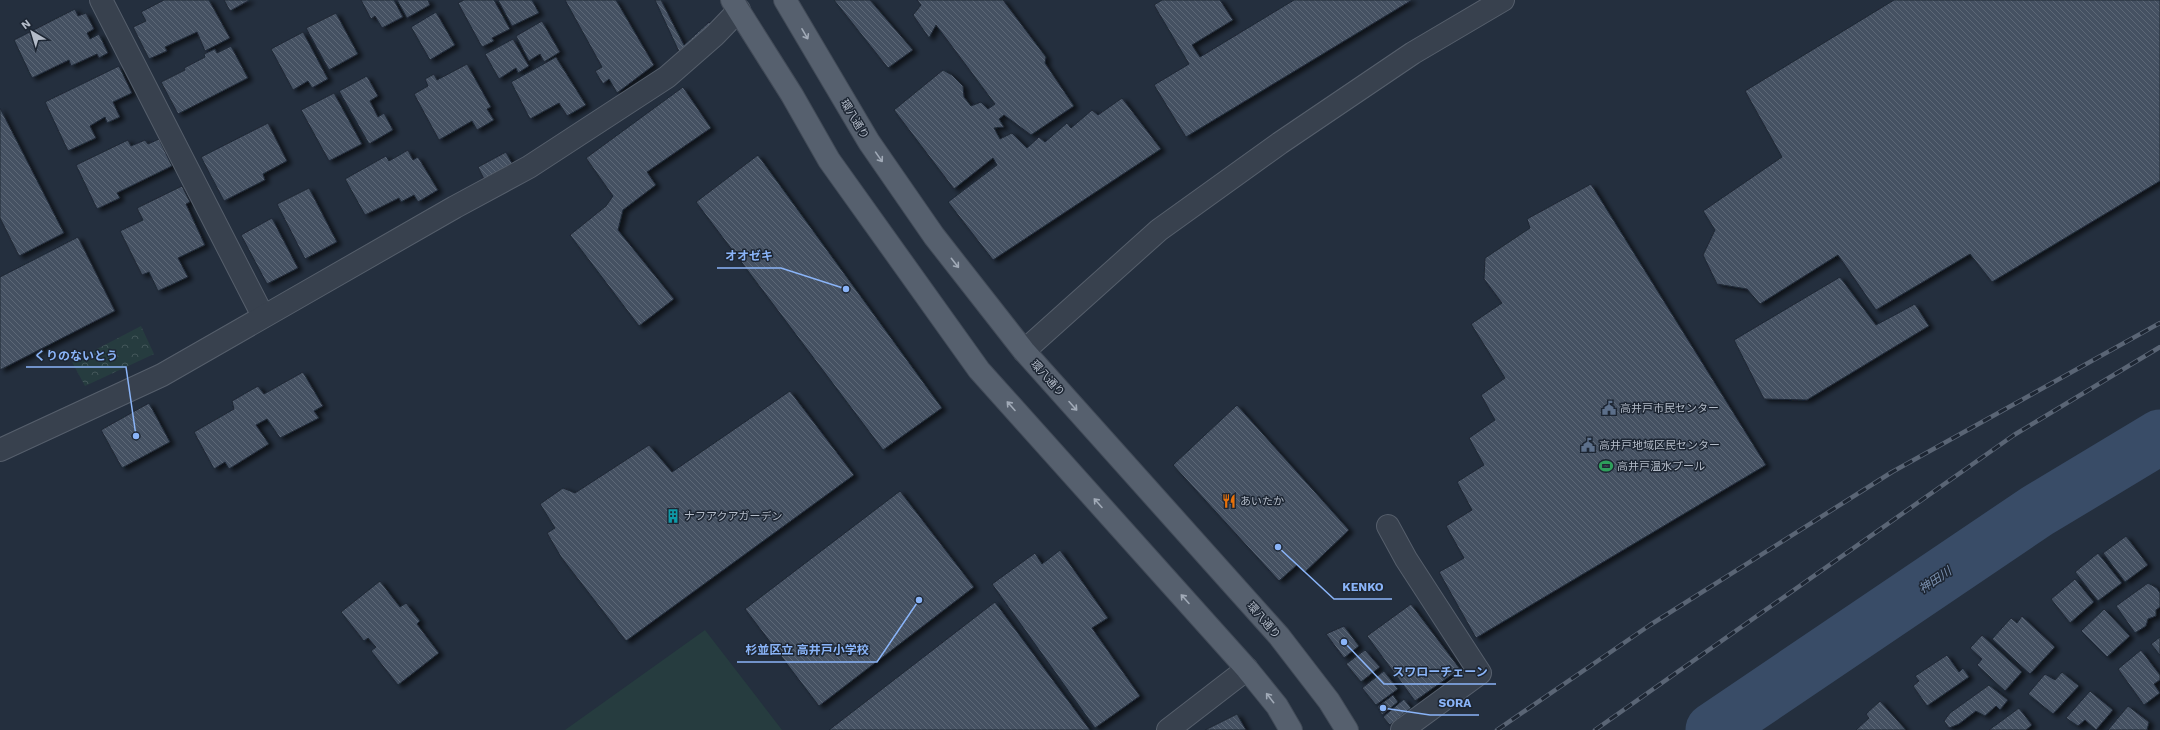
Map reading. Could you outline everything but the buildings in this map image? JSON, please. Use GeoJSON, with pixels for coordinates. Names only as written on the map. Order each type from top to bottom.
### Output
{"type":"FeatureCollection","features":[{"type":"Feature","properties":{"kind":"main road","name":"環八通り"},"geometry":{"type":"LineString","coordinates":[[785,0],[869,142],[934,236],[1024,351],[1279,636],[1329,701],[1347,730]]}},
{"type":"Feature","properties":{"kind":"main road"},"geometry":{"type":"LineString","coordinates":[[735,5],[792,95],[829,160],[979,370],[1247,669],[1277,706],[1291,730]]}},
{"type":"Feature","properties":{"kind":"street"},"geometry":{"type":"LineString","coordinates":[[101,0],[263,316]]}},
{"type":"Feature","properties":{"kind":"street"},"geometry":{"type":"LineString","coordinates":[[1024,351],[1158,230],[1280,143],[1413,53],[1503,0]]}},
{"type":"Feature","properties":{"kind":"street"},"geometry":{"type":"LineString","coordinates":[[0,450],[162,375],[455,206],[529,167],[667,77],[715,35],[735,5]]}},
{"type":"Feature","properties":{"kind":"street"},"geometry":{"type":"LineString","coordinates":[[1388,526],[1406,559],[1480,673],[1402,730]]}},
{"type":"Feature","properties":{"kind":"street"},"geometry":{"type":"LineString","coordinates":[[1168,730],[1247,669]]}},
{"type":"Feature","properties":{"kind":"green space"},"geometry":{"type":"Polygon","coordinates":[[[141,326],[154,354],[85,386],[72,362],[141,326]]]}},
{"type":"Feature","properties":{"kind":"green space"},"geometry":{"type":"Polygon","coordinates":[[[705,630],[782,730],[565,730],[705,630]]]}},
{"type":"Feature","properties":{"kind":"waterway","name":"神田川"},"geometry":{"type":"LineString","coordinates":[[1713,730],[2037,511],[2160,437]]}},
{"type":"Feature","properties":{"kind":"railway"},"geometry":{"type":"LineString","coordinates":[[1497,730],[1650,625],[1892,472],[2160,323]]}},
{"type":"Feature","properties":{"kind":"railway"},"geometry":{"type":"LineString","coordinates":[[1595,730],[2014,435],[2160,347]]}},
{"type":"Feature","properties":{"kind":"place","name":"オオゼキ"},"geometry":{"type":"Point","coordinates":[846,289]}},
{"type":"Feature","properties":{"kind":"place","name":"高井戸市民センター"},"geometry":{"type":"Point","coordinates":[1609,408]}},
{"type":"Feature","properties":{"kind":"place","name":"くりのないとう"},"geometry":{"type":"Point","coordinates":[136,436]}},
{"type":"Feature","properties":{"kind":"place","name":"高井戸地域区民センター"},"geometry":{"type":"Point","coordinates":[1588,445]}},
{"type":"Feature","properties":{"kind":"place","name":"高井戸温水プール"},"geometry":{"type":"Point","coordinates":[1606,466]}},
{"type":"Feature","properties":{"kind":"place","name":"あいたか"},"geometry":{"type":"Point","coordinates":[1229,501]}},
{"type":"Feature","properties":{"kind":"place","name":"ナフアクアガーデン"},"geometry":{"type":"Point","coordinates":[673,516]}},
{"type":"Feature","properties":{"kind":"place","name":"KENKO"},"geometry":{"type":"Point","coordinates":[1278,547]}},
{"type":"Feature","properties":{"kind":"place","name":"杉並区立 高井戸小学校"},"geometry":{"type":"Point","coordinates":[919,600]}},
{"type":"Feature","properties":{"kind":"place","name":"スワローチェーン"},"geometry":{"type":"Point","coordinates":[1344,642]}},
{"type":"Feature","properties":{"kind":"place","name":"SORA"},"geometry":{"type":"Point","coordinates":[1383,708]}}]}
